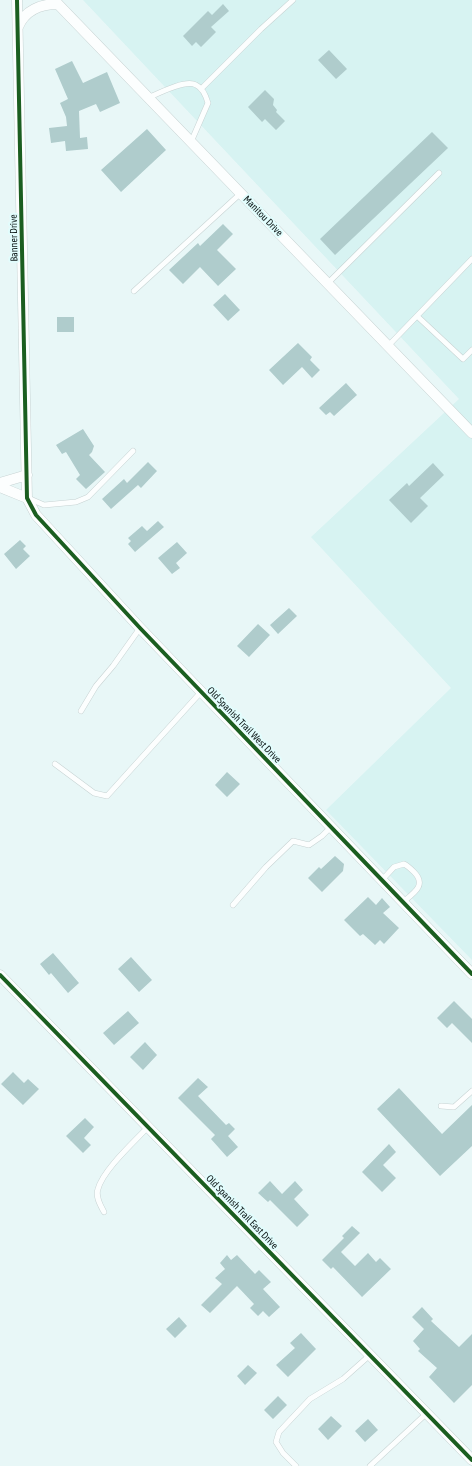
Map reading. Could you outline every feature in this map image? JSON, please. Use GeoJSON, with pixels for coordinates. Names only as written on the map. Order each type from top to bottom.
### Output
{"type":"FeatureCollection","features":[{"type":"Feature","properties":{"kind":"street","name":"Banner Drive"},"geometry":{"type":"LineString","coordinates":[[17,0],[27,475]]}},
{"type":"Feature","properties":{"kind":"street"},"geometry":{"type":"LineString","coordinates":[[18,27],[27,14],[36,7],[56,2]]}},
{"type":"Feature","properties":{"kind":"street","name":"Manitou Drive"},"geometry":{"type":"LineString","coordinates":[[56,2],[472,433]]}},
{"type":"Feature","properties":{"kind":"street"},"geometry":{"type":"LineString","coordinates":[[0,483],[27,475]]}},
{"type":"Feature","properties":{"kind":"street","name":"Old Spanish Trail West Drive"},"geometry":{"type":"LineString","coordinates":[[27,475],[27,498],[36,515],[140,628],[472,974]]}},
{"type":"Feature","properties":{"kind":"street"},"geometry":{"type":"LineString","coordinates":[[0,487],[27,498]]}},
{"type":"Feature","properties":{"kind":"street","name":"Old Spanish Trail East Drive"},"geometry":{"type":"LineString","coordinates":[[0,975],[472,1460]]}},
{"type":"Feature","properties":{"kind":"lane"},"geometry":{"type":"LineString","coordinates":[[201,89],[261,29],[293,0]]}},
{"type":"Feature","properties":{"kind":"lane"},"geometry":{"type":"LineString","coordinates":[[148,98],[186,83],[196,85],[205,93],[208,103],[191,142]]}},
{"type":"Feature","properties":{"kind":"lane"},"geometry":{"type":"LineString","coordinates":[[328,283],[439,173]]}},
{"type":"Feature","properties":{"kind":"lane"},"geometry":{"type":"LineString","coordinates":[[134,291],[240,193]]}},
{"type":"Feature","properties":{"kind":"lane"},"geometry":{"type":"LineString","coordinates":[[388,346],[472,259]]}},
{"type":"Feature","properties":{"kind":"lane"},"geometry":{"type":"LineString","coordinates":[[417,316],[463,359],[472,350]]}},
{"type":"Feature","properties":{"kind":"lane"},"geometry":{"type":"LineString","coordinates":[[27,498],[44,505],[76,502],[88,497],[133,451]]}},
{"type":"Feature","properties":{"kind":"lane"},"geometry":{"type":"LineString","coordinates":[[81,711],[96,686],[113,666],[140,628]]}},
{"type":"Feature","properties":{"kind":"lane"},"geometry":{"type":"LineString","coordinates":[[55,764],[94,793],[107,796],[201,692]]}},
{"type":"Feature","properties":{"kind":"lane"},"geometry":{"type":"LineString","coordinates":[[233,905],[266,866],[293,841],[309,845],[322,836],[331,827]]}},
{"type":"Feature","properties":{"kind":"lane"},"geometry":{"type":"LineString","coordinates":[[382,880],[394,867],[404,864],[418,876],[420,882],[419,887],[403,902]]}},
{"type":"Feature","properties":{"kind":"lane"},"geometry":{"type":"LineString","coordinates":[[441,1106],[454,1107],[472,1091]]}},
{"type":"Feature","properties":{"kind":"lane"},"geometry":{"type":"LineString","coordinates":[[104,1212],[98,1200],[97,1190],[106,1174],[148,1127]]}},
{"type":"Feature","properties":{"kind":"lane"},"geometry":{"type":"LineString","coordinates":[[296,1466],[283,1454],[276,1442],[279,1432],[310,1399],[343,1379],[370,1355]]}},
{"type":"Feature","properties":{"kind":"lane"},"geometry":{"type":"LineString","coordinates":[[370,1466],[427,1414]]}},
{"type":"Feature","properties":{"kind":"shaded area"},"geometry":{"type":"Polygon","coordinates":[[[83,0],[472,0],[472,960],[326,810],[451,688],[311,537],[459,399],[83,0]]]}},
{"type":"Feature","properties":{"kind":"building"},"geometry":{"type":"Polygon","coordinates":[[[223,4],[229,11],[211,27],[216,32],[201,47],[196,42],[192,46],[183,36],[208,11],[212,15],[223,4]]]}},
{"type":"Feature","properties":{"kind":"building"},"geometry":{"type":"Polygon","coordinates":[[[329,50],[347,69],[336,79],[318,60],[329,50]]]}},
{"type":"Feature","properties":{"kind":"building"},"geometry":{"type":"Polygon","coordinates":[[[72,61],[83,83],[107,72],[120,103],[100,112],[96,104],[79,111],[80,138],[87,137],[88,149],[66,151],[65,141],[51,143],[49,128],[67,126],[66,117],[60,103],[68,99],[55,69],[72,61]]]}},
{"type":"Feature","properties":{"kind":"building"},"geometry":{"type":"Polygon","coordinates":[[[265,90],[274,99],[273,105],[277,110],[276,112],[285,121],[276,130],[265,119],[262,122],[248,107],[265,90]]]}},
{"type":"Feature","properties":{"kind":"building"},"geometry":{"type":"Polygon","coordinates":[[[147,129],[166,150],[121,192],[101,170],[147,129]]]}},
{"type":"Feature","properties":{"kind":"building"},"geometry":{"type":"Polygon","coordinates":[[[432,132],[448,148],[335,255],[320,239],[432,132]]]}},
{"type":"Feature","properties":{"kind":"building"},"geometry":{"type":"Polygon","coordinates":[[[223,224],[233,234],[217,250],[236,269],[218,286],[200,267],[183,284],[169,270],[198,243],[200,246],[223,224]]]}},
{"type":"Feature","properties":{"kind":"building"},"geometry":{"type":"Polygon","coordinates":[[[225,294],[240,310],[228,321],[213,305],[225,294]]]}},
{"type":"Feature","properties":{"kind":"building"},"geometry":{"type":"Polygon","coordinates":[[[57,317],[74,317],[74,332],[57,332],[57,317]]]}},
{"type":"Feature","properties":{"kind":"building"},"geometry":{"type":"Polygon","coordinates":[[[298,343],[312,357],[310,360],[320,370],[312,378],[302,367],[283,385],[269,370],[298,343]]]}},
{"type":"Feature","properties":{"kind":"building"},"geometry":{"type":"Polygon","coordinates":[[[346,383],[357,395],[334,416],[330,412],[326,415],[319,408],[346,383]]]}},
{"type":"Feature","properties":{"kind":"building"},"geometry":{"type":"Polygon","coordinates":[[[83,429],[94,446],[89,455],[105,472],[86,489],[76,479],[80,475],[66,452],[62,454],[56,445],[83,429]]]}},
{"type":"Feature","properties":{"kind":"building"},"geometry":{"type":"Polygon","coordinates":[[[148,462],[157,471],[141,488],[138,485],[111,509],[102,499],[124,479],[127,483],[148,462]]]}},
{"type":"Feature","properties":{"kind":"building"},"geometry":{"type":"Polygon","coordinates":[[[433,463],[444,475],[420,498],[428,506],[411,523],[389,500],[407,483],[409,486],[433,463]]]}},
{"type":"Feature","properties":{"kind":"building"},"geometry":{"type":"Polygon","coordinates":[[[158,521],[164,527],[135,552],[128,544],[131,541],[128,538],[142,526],[147,531],[158,521]]]}},
{"type":"Feature","properties":{"kind":"building"},"geometry":{"type":"Polygon","coordinates":[[[20,540],[26,546],[23,549],[30,556],[16,569],[4,554],[20,540]]]}},
{"type":"Feature","properties":{"kind":"building"},"geometry":{"type":"Polygon","coordinates":[[[177,542],[187,553],[176,563],[180,568],[172,574],[158,558],[177,542]]]}},
{"type":"Feature","properties":{"kind":"building"},"geometry":{"type":"Polygon","coordinates":[[[289,608],[297,616],[278,634],[270,625],[289,608]]]}},
{"type":"Feature","properties":{"kind":"building"},"geometry":{"type":"Polygon","coordinates":[[[258,624],[270,635],[249,657],[237,646],[258,624]]]}},
{"type":"Feature","properties":{"kind":"building"},"geometry":{"type":"Polygon","coordinates":[[[227,772],[240,784],[227,797],[215,785],[227,772]]]}},
{"type":"Feature","properties":{"kind":"building"},"geometry":{"type":"Polygon","coordinates":[[[335,856],[344,864],[343,871],[322,892],[308,878],[319,867],[321,869],[335,856]]]}},
{"type":"Feature","properties":{"kind":"building"},"geometry":{"type":"Polygon","coordinates":[[[368,897],[376,905],[382,898],[390,907],[383,913],[399,928],[384,944],[380,940],[375,945],[363,934],[360,936],[344,920],[368,897]]]}},
{"type":"Feature","properties":{"kind":"building"},"geometry":{"type":"Polygon","coordinates":[[[53,953],[79,983],[68,993],[51,973],[49,975],[40,964],[53,953]]]}},
{"type":"Feature","properties":{"kind":"building"},"geometry":{"type":"Polygon","coordinates":[[[131,957],[152,980],[139,992],[118,969],[131,957]]]}},
{"type":"Feature","properties":{"kind":"building"},"geometry":{"type":"Polygon","coordinates":[[[454,1001],[472,1019],[472,1043],[452,1023],[447,1028],[437,1018],[454,1001]]]}},
{"type":"Feature","properties":{"kind":"building"},"geometry":{"type":"Polygon","coordinates":[[[128,1011],[139,1023],[114,1045],[103,1033],[128,1011]]]}},
{"type":"Feature","properties":{"kind":"building"},"geometry":{"type":"Polygon","coordinates":[[[145,1042],[157,1055],[143,1070],[130,1057],[145,1042]]]}},
{"type":"Feature","properties":{"kind":"building"},"geometry":{"type":"Polygon","coordinates":[[[13,1072],[24,1083],[28,1079],[39,1089],[23,1105],[1,1084],[13,1072]]]}},
{"type":"Feature","properties":{"kind":"building"},"geometry":{"type":"Polygon","coordinates":[[[198,1078],[208,1087],[198,1096],[226,1125],[229,1123],[235,1129],[228,1136],[238,1147],[227,1157],[211,1139],[215,1135],[178,1098],[198,1078]]]}},
{"type":"Feature","properties":{"kind":"building"},"geometry":{"type":"Polygon","coordinates":[[[399,1088],[442,1134],[472,1105],[472,1146],[440,1176],[377,1109],[399,1088]]]}},
{"type":"Feature","properties":{"kind":"building"},"geometry":{"type":"Polygon","coordinates":[[[85,1118],[94,1127],[84,1138],[91,1145],[83,1153],[66,1136],[85,1118]]]}},
{"type":"Feature","properties":{"kind":"building"},"geometry":{"type":"Polygon","coordinates":[[[389,1144],[396,1152],[383,1165],[396,1178],[382,1192],[362,1172],[389,1144]]]}},
{"type":"Feature","properties":{"kind":"building"},"geometry":{"type":"Polygon","coordinates":[[[270,1181],[282,1194],[295,1181],[303,1190],[294,1199],[309,1215],[297,1227],[270,1200],[268,1202],[258,1193],[270,1181]]]}},
{"type":"Feature","properties":{"kind":"building"},"geometry":{"type":"Polygon","coordinates":[[[352,1226],[360,1233],[341,1252],[355,1266],[368,1253],[376,1262],[380,1258],[391,1269],[362,1297],[333,1267],[331,1269],[322,1260],[344,1238],[342,1236],[352,1226]]]}},
{"type":"Feature","properties":{"kind":"building"},"geometry":{"type":"Polygon","coordinates":[[[227,1255],[231,1260],[237,1255],[255,1274],[259,1270],[271,1282],[263,1289],[280,1307],[269,1317],[263,1311],[258,1316],[250,1308],[254,1304],[237,1286],[210,1313],[201,1305],[222,1284],[215,1278],[225,1269],[220,1263],[227,1255]]]}},
{"type":"Feature","properties":{"kind":"building"},"geometry":{"type":"Polygon","coordinates":[[[422,1307],[433,1319],[431,1321],[459,1347],[472,1334],[472,1385],[454,1403],[429,1377],[437,1368],[418,1351],[420,1349],[413,1341],[424,1329],[412,1317],[422,1307]]]}},
{"type":"Feature","properties":{"kind":"building"},"geometry":{"type":"Polygon","coordinates":[[[179,1317],[187,1326],[175,1338],[166,1329],[179,1317]]]}},
{"type":"Feature","properties":{"kind":"building"},"geometry":{"type":"Polygon","coordinates":[[[301,1333],[316,1349],[288,1377],[276,1365],[295,1348],[290,1343],[301,1333]]]}},
{"type":"Feature","properties":{"kind":"building"},"geometry":{"type":"Polygon","coordinates":[[[248,1365],[257,1373],[245,1385],[237,1376],[248,1365]]]}},
{"type":"Feature","properties":{"kind":"building"},"geometry":{"type":"Polygon","coordinates":[[[278,1396],[287,1405],[273,1419],[264,1410],[278,1396]]]}},
{"type":"Feature","properties":{"kind":"building"},"geometry":{"type":"Polygon","coordinates":[[[331,1416],[342,1426],[328,1440],[318,1429],[331,1416]]]}},
{"type":"Feature","properties":{"kind":"building"},"geometry":{"type":"Polygon","coordinates":[[[368,1419],[378,1430],[365,1442],[355,1431],[368,1419]]]}},
{"type":"Feature","properties":{"kind":"cycle path"},"geometry":{"type":"LineString","coordinates":[[17,0],[27,498],[36,515],[140,628],[472,974]]}},
{"type":"Feature","properties":{"kind":"cycle path"},"geometry":{"type":"LineString","coordinates":[[0,975],[472,1460]]}}]}
